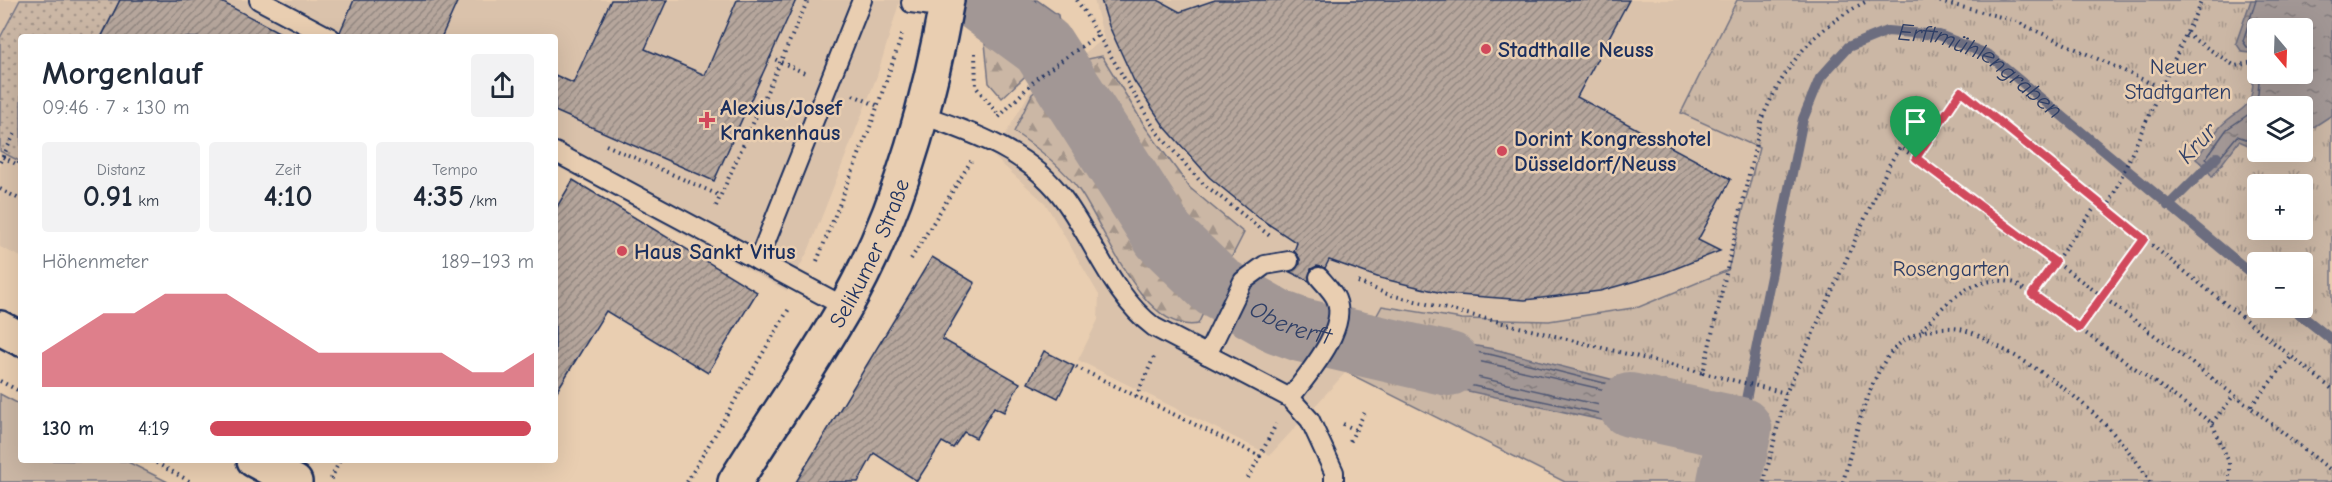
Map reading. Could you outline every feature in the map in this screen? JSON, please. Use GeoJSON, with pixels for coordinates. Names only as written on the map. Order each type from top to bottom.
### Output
{"type":"FeatureCollection","features":[{"type":"Feature","properties":{"kind":"street","name":"Selikumer Straße"},"geometry":{"type":"LineString","coordinates":[[735,482],[845,307],[878,238],[922,115],[946,4]]}},
{"type":"Feature","properties":{"kind":"street"},"geometry":{"type":"LineString","coordinates":[[0,328],[18,337]]}},
{"type":"Feature","properties":{"kind":"street"},"geometry":{"type":"LineString","coordinates":[[260,463],[295,482]]}},
{"type":"Feature","properties":{"kind":"lane"},"geometry":{"type":"LineString","coordinates":[[259,0],[324,34]]}},
{"type":"Feature","properties":{"kind":"lane"},"geometry":{"type":"LineString","coordinates":[[758,261],[862,0]]}},
{"type":"Feature","properties":{"kind":"lane"},"geometry":{"type":"LineString","coordinates":[[911,3],[946,4]]}},
{"type":"Feature","properties":{"kind":"lane"},"geometry":{"type":"LineString","coordinates":[[922,115],[986,138],[1028,164],[1064,199],[1137,314],[1165,333],[1290,398],[1311,420],[1334,477]]}},
{"type":"Feature","properties":{"kind":"lane"},"geometry":{"type":"LineString","coordinates":[[558,154],[845,307]]}},
{"type":"Feature","properties":{"kind":"lane"},"geometry":{"type":"LineString","coordinates":[[1207,355],[1243,281],[1265,265],[1289,261]]}},
{"type":"Feature","properties":{"kind":"lane"},"geometry":{"type":"LineString","coordinates":[[1290,398],[1323,354],[1339,319],[1336,300],[1319,277]]}},
{"type":"Feature","properties":{"kind":"path"},"geometry":{"type":"LineString","coordinates":[[705,232],[808,0]]}},
{"type":"Feature","properties":{"kind":"path"},"geometry":{"type":"LineString","coordinates":[[1077,0],[1156,131],[1200,181],[1251,224],[1276,241]]}},
{"type":"Feature","properties":{"kind":"path"},"geometry":{"type":"LineString","coordinates":[[1703,373],[1762,118],[1780,79],[1798,53],[1819,32],[1869,0]]}},
{"type":"Feature","properties":{"kind":"path"},"geometry":{"type":"LineString","coordinates":[[1934,0],[2013,20],[2161,88]]}},
{"type":"Feature","properties":{"kind":"path"},"geometry":{"type":"LineString","coordinates":[[2107,209],[2202,0]]}},
{"type":"Feature","properties":{"kind":"path"},"geometry":{"type":"LineString","coordinates":[[687,482],[818,258],[872,122],[911,3]]}},
{"type":"Feature","properties":{"kind":"path"},"geometry":{"type":"LineString","coordinates":[[2186,34],[2235,66],[2247,63]]}},
{"type":"Feature","properties":{"kind":"path"},"geometry":{"type":"LineString","coordinates":[[974,42],[976,87],[1000,116],[1038,77],[1098,35]]}},
{"type":"Feature","properties":{"kind":"path"},"geometry":{"type":"LineString","coordinates":[[1916,158],[1961,91],[2290,358],[2332,389]]}},
{"type":"Feature","properties":{"kind":"path"},"geometry":{"type":"LineString","coordinates":[[0,162],[15,133]]}},
{"type":"Feature","properties":{"kind":"path"},"geometry":{"type":"LineString","coordinates":[[596,141],[721,196]]}},
{"type":"Feature","properties":{"kind":"path"},"geometry":{"type":"LineString","coordinates":[[1764,482],[1786,393],[1889,165],[1900,147],[2234,395],[2332,471]]}},
{"type":"Feature","properties":{"kind":"path"},"geometry":{"type":"LineString","coordinates":[[3,157],[18,165]]}},
{"type":"Feature","properties":{"kind":"path"},"geometry":{"type":"LineString","coordinates":[[0,189],[18,198]]}},
{"type":"Feature","properties":{"kind":"path"},"geometry":{"type":"LineString","coordinates":[[2032,294],[2098,202]]}},
{"type":"Feature","properties":{"kind":"path"},"geometry":{"type":"LineString","coordinates":[[2079,328],[2144,239]]}},
{"type":"Feature","properties":{"kind":"path"},"geometry":{"type":"LineString","coordinates":[[1843,482],[1859,422],[1881,366],[1900,343],[1921,331],[1938,310],[1969,287],[2003,280],[2015,283],[2032,294],[2212,423],[2229,462],[2229,482]]}},
{"type":"Feature","properties":{"kind":"path"},"geometry":{"type":"LineString","coordinates":[[1355,281],[1387,294],[1786,393]]}},
{"type":"Feature","properties":{"kind":"path"},"geometry":{"type":"LineString","coordinates":[[1921,331],[1944,328],[1967,330],[2011,352],[2046,375],[2082,403],[2116,437],[2150,482]]}},
{"type":"Feature","properties":{"kind":"path"},"geometry":{"type":"LineString","coordinates":[[1136,397],[1165,333]]}},
{"type":"Feature","properties":{"kind":"path"},"geometry":{"type":"LineString","coordinates":[[2250,407],[2290,358]]}},
{"type":"Feature","properties":{"kind":"path"},"geometry":{"type":"LineString","coordinates":[[1076,367],[1260,456]]}},
{"type":"Feature","properties":{"kind":"path"},"geometry":{"type":"LineString","coordinates":[[0,381],[18,390]]}},
{"type":"Feature","properties":{"kind":"path"},"geometry":{"type":"LineString","coordinates":[[2212,423],[2234,395]]}},
{"type":"Feature","properties":{"kind":"path"},"geometry":{"type":"LineString","coordinates":[[1248,478],[1290,398]]}},
{"type":"Feature","properties":{"kind":"path"},"geometry":{"type":"LineString","coordinates":[[157,463],[192,482]]}},
{"type":"Feature","properties":{"kind":"path"},"geometry":{"type":"LineString","coordinates":[[329,482],[338,463]]}},
{"type":"Feature","properties":{"kind":"shaded area","name":"Alexius/Josef Krankenhaus"},"geometry":{"type":"Polygon","coordinates":[[[0,0],[900,0],[877,76],[809,249],[787,291],[558,167],[558,34],[18,34],[18,256],[0,247],[0,0]]]}},
{"type":"Feature","properties":{"kind":"shaded area"},"geometry":{"type":"Polygon","coordinates":[[[1094,0],[1737,0],[1681,112],[1759,148],[1728,270],[1639,307],[1549,321],[1462,319],[1382,306],[1346,372],[1270,455],[1078,360],[1098,320],[1099,295],[1045,203],[993,156],[1030,92],[1104,39],[1094,0]]]}},
{"type":"Feature","properties":{"kind":"green space"},"geometry":{"type":"Polygon","coordinates":[[[20,0],[120,0],[103,34],[18,34],[18,160],[0,151],[0,38],[20,0]]]}},
{"type":"Feature","properties":{"kind":"green space","name":"Rosengarten"},"geometry":{"type":"Polygon","coordinates":[[[1737,0],[2332,0],[2332,482],[1565,482],[1346,372],[1382,306],[1462,319],[1549,321],[1639,307],[1728,270],[1759,148],[1681,113],[1737,0]]]}},
{"type":"Feature","properties":{"kind":"green space"},"geometry":{"type":"Polygon","coordinates":[[[985,43],[1038,64],[1002,98],[989,83],[985,43]]]}},
{"type":"Feature","properties":{"kind":"green space"},"geometry":{"type":"Polygon","coordinates":[[[1102,56],[1146,128],[1190,188],[1244,233],[1224,272],[1194,249],[1147,190],[1109,114],[1074,62],[1102,56]]]}},
{"type":"Feature","properties":{"kind":"green space"},"geometry":{"type":"Polygon","coordinates":[[[1044,85],[1099,183],[1175,286],[1207,305],[1198,324],[1178,323],[1159,312],[1127,274],[1079,190],[1049,158],[1014,132],[1032,94],[1044,85]]]}},
{"type":"Feature","properties":{"kind":"green space"},"geometry":{"type":"Polygon","coordinates":[[[0,394],[18,403],[18,463],[130,463],[168,482],[0,482],[0,394]]]}},
{"type":"Feature","properties":{"kind":"water"},"geometry":{"type":"Polygon","coordinates":[[[992,0],[1037,0],[1058,15],[1062,46],[1038,64],[985,43],[992,0]]]}},
{"type":"Feature","properties":{"kind":"water"},"geometry":{"type":"Polygon","coordinates":[[[2251,0],[2332,0],[2332,115],[2313,127],[2313,96],[2251,96],[2252,84],[2313,84],[2313,18],[2247,18],[2247,53],[2242,52],[2236,43],[2251,0]]]}},
{"type":"Feature","properties":{"kind":"water"},"geometry":{"type":"Polygon","coordinates":[[[1074,62],[1109,114],[1147,190],[1194,249],[1224,272],[1207,305],[1175,286],[1149,254],[1099,183],[1044,85],[1074,62]]]}},
{"type":"Feature","properties":{"kind":"water"},"geometry":{"type":"Polygon","coordinates":[[[2247,104],[2247,145],[2239,141],[2212,177],[2206,167],[2196,159],[2218,129],[2247,104]]]}},
{"type":"Feature","properties":{"kind":"water"},"geometry":{"type":"Polygon","coordinates":[[[1259,297],[1308,316],[1294,345],[1246,322],[1259,297]]]}},
{"type":"Feature","properties":{"kind":"water"},"geometry":{"type":"Polygon","coordinates":[[[1370,328],[1494,349],[1618,381],[1722,402],[1709,455],[1680,437],[1445,386],[1352,362],[1370,328]]]}},
{"type":"Feature","properties":{"kind":"building"},"geometry":{"type":"Polygon","coordinates":[[[120,0],[218,0],[282,34],[103,34],[120,0]]]}},
{"type":"Feature","properties":{"kind":"building"},"geometry":{"type":"Polygon","coordinates":[[[354,0],[458,0],[443,34],[341,34],[354,0]]]}},
{"type":"Feature","properties":{"kind":"building"},"geometry":{"type":"Polygon","coordinates":[[[611,0],[667,0],[645,49],[705,75],[737,0],[796,0],[714,181],[558,112],[558,76],[573,83],[611,0]]]}},
{"type":"Feature","properties":{"kind":"building","name":"Dorint Kongresshotel Düsseldorf/Neuss"},"geometry":{"type":"Polygon","coordinates":[[[1101,0],[1158,0],[1180,12],[1215,0],[1629,0],[1577,97],[1731,179],[1698,240],[1720,251],[1664,273],[1600,291],[1525,300],[1446,294],[1380,278],[1329,260],[1325,268],[1317,266],[1311,269],[1309,281],[1290,272],[1300,264],[1300,259],[1294,251],[1297,243],[1259,218],[1209,177],[1164,126],[1134,81],[1109,26],[1101,0]]]}},
{"type":"Feature","properties":{"kind":"building","name":"Haus Sankt Vitus"},"geometry":{"type":"Polygon","coordinates":[[[573,180],[757,292],[708,373],[606,311],[558,389],[558,205],[573,180]]]}},
{"type":"Feature","properties":{"kind":"building"},"geometry":{"type":"Polygon","coordinates":[[[932,257],[975,283],[942,339],[1020,383],[1004,412],[994,407],[976,438],[964,432],[953,448],[942,442],[917,481],[874,453],[858,482],[796,482],[932,257]]]}},
{"type":"Feature","properties":{"kind":"building"},"geometry":{"type":"Polygon","coordinates":[[[1044,351],[1074,366],[1058,398],[1028,383],[1044,351]]]}},
{"type":"Feature","properties":{"kind":"waterway","name":"Obererft"},"geometry":{"type":"LineString","coordinates":[[979,0],[1043,47],[1164,236],[1217,287],[1279,322],[1301,330],[1449,364]]}},
{"type":"Feature","properties":{"kind":"waterway","name":"Erftmühlengraben"},"geometry":{"type":"LineString","coordinates":[[1740,429],[1803,119],[1820,78],[1848,47],[1887,31],[1939,35],[1989,55],[2247,270]]}},
{"type":"Feature","properties":{"kind":"waterway","name":"Krur"},"geometry":{"type":"LineString","coordinates":[[2168,206],[2217,157]]}},
{"type":"Feature","properties":{"kind":"waterway","name":"Erftmühlengraben"},"geometry":{"type":"LineString","coordinates":[[2304,318],[2332,340]]}},
{"type":"Feature","properties":{"kind":"waterway","name":"Obererft"},"geometry":{"type":"LineString","coordinates":[[1630,405],[1740,429],[1729,482]]}},
{"type":"Feature","properties":{"kind":"place","name":"Stadthalle Neuss"},"geometry":{"type":"Point","coordinates":[1486,49]}},
{"type":"Feature","properties":{"kind":"place","name":"Alexius/Josef Krankenhaus"},"geometry":{"type":"Point","coordinates":[707,120]}},
{"type":"Feature","properties":{"kind":"place","name":"Dorint Kongresshotel Düsseldorf/Neuss"},"geometry":{"type":"Point","coordinates":[1502,151]}},
{"type":"Feature","properties":{"kind":"place","name":"Haus Sankt Vitus"},"geometry":{"type":"Point","coordinates":[622,251]}},
{"type":"Feature","properties":{"kind":"route"},"geometry":{"type":"LineString","coordinates":[[1961,91],[2144,239],[2079,328],[2032,294],[2055,262],[1916,158],[1961,91]]}},
{"type":"Feature","properties":{"kind":"park label","name":"Neuer Stadtgarten"},"geometry":{"type":"Point","coordinates":[2178,78]}}]}
